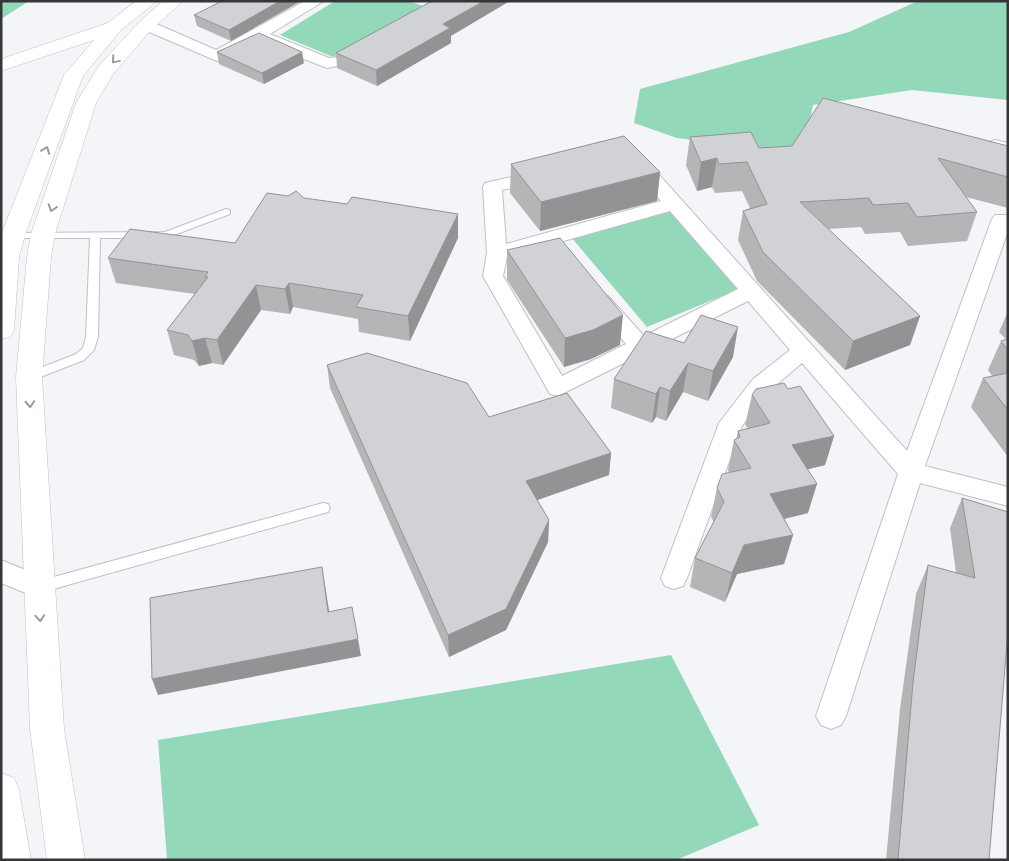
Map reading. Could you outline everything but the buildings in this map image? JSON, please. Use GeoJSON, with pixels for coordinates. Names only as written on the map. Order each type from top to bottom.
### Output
{"type":"FeatureCollection","features":[{"type":"Feature","properties":{"kind":"main road"},"geometry":{"type":"LineString","coordinates":[[1,65],[115,26],[174,1]]}},
{"type":"Feature","properties":{"kind":"main road"},"geometry":{"type":"LineString","coordinates":[[66,860],[47,729],[38,587],[29,378],[39,257],[43,234],[86,104],[105,71],[147,13]]}},
{"type":"Feature","properties":{"kind":"main road"},"geometry":{"type":"LineString","coordinates":[[1,332],[7,257],[13,235],[74,75],[115,26]]}},
{"type":"Feature","properties":{"kind":"main road"},"geometry":{"type":"LineString","coordinates":[[1,790],[12,860]]}},
{"type":"Feature","properties":{"kind":"street"},"geometry":{"type":"LineString","coordinates":[[147,13],[217,56],[317,1]]}},
{"type":"Feature","properties":{"kind":"street"},"geometry":{"type":"LineString","coordinates":[[257,35],[327,63],[334,64],[383,38]]}},
{"type":"Feature","properties":{"kind":"street"},"geometry":{"type":"LineString","coordinates":[[621,158],[630,155],[911,472],[1008,497]]}},
{"type":"Feature","properties":{"kind":"street"},"geometry":{"type":"LineString","coordinates":[[557,172],[492,187],[497,253],[493,276],[558,388],[751,291]]}},
{"type":"Feature","properties":{"kind":"street"},"geometry":{"type":"LineString","coordinates":[[497,253],[674,204]]}},
{"type":"Feature","properties":{"kind":"street"},"geometry":{"type":"LineString","coordinates":[[831,716],[911,472],[1002,219],[1008,221]]}},
{"type":"Feature","properties":{"kind":"street"},"geometry":{"type":"LineString","coordinates":[[547,239],[641,347]]}},
{"type":"Feature","properties":{"kind":"street"},"geometry":{"type":"LineString","coordinates":[[674,578],[731,423],[761,385],[804,350]]}},
{"type":"Feature","properties":{"kind":"street"},"geometry":{"type":"LineString","coordinates":[[1,571],[38,587]]}},
{"type":"Feature","properties":{"kind":"lane"},"geometry":{"type":"LineString","coordinates":[[995,143],[1008,146]]}},
{"type":"Feature","properties":{"kind":"lane"},"geometry":{"type":"LineString","coordinates":[[13,235],[166,235],[226,212]]}},
{"type":"Feature","properties":{"kind":"lane"},"geometry":{"type":"LineString","coordinates":[[29,378],[80,357],[88,350],[92,337],[95,235]]}},
{"type":"Feature","properties":{"kind":"lane"},"geometry":{"type":"LineString","coordinates":[[38,587],[323,508]]}},
{"type":"Feature","properties":{"kind":"green space"},"geometry":{"type":"Polygon","coordinates":[[[1,1],[29,1],[1,19],[1,1]]]}},
{"type":"Feature","properties":{"kind":"green space"},"geometry":{"type":"Polygon","coordinates":[[[335,1],[409,1],[423,6],[333,57],[280,35],[335,1]]]}},
{"type":"Feature","properties":{"kind":"green space"},"geometry":{"type":"Polygon","coordinates":[[[918,1],[1008,1],[1008,100],[912,90],[813,105],[803,155],[677,138],[634,123],[640,89],[849,32],[918,1]]]}},
{"type":"Feature","properties":{"kind":"green space"},"geometry":{"type":"Polygon","coordinates":[[[670,211],[739,289],[647,327],[571,237],[670,211]]]}},
{"type":"Feature","properties":{"kind":"green space"},"geometry":{"type":"Polygon","coordinates":[[[671,655],[759,825],[676,860],[167,860],[158,740],[671,655]]]}}]}
